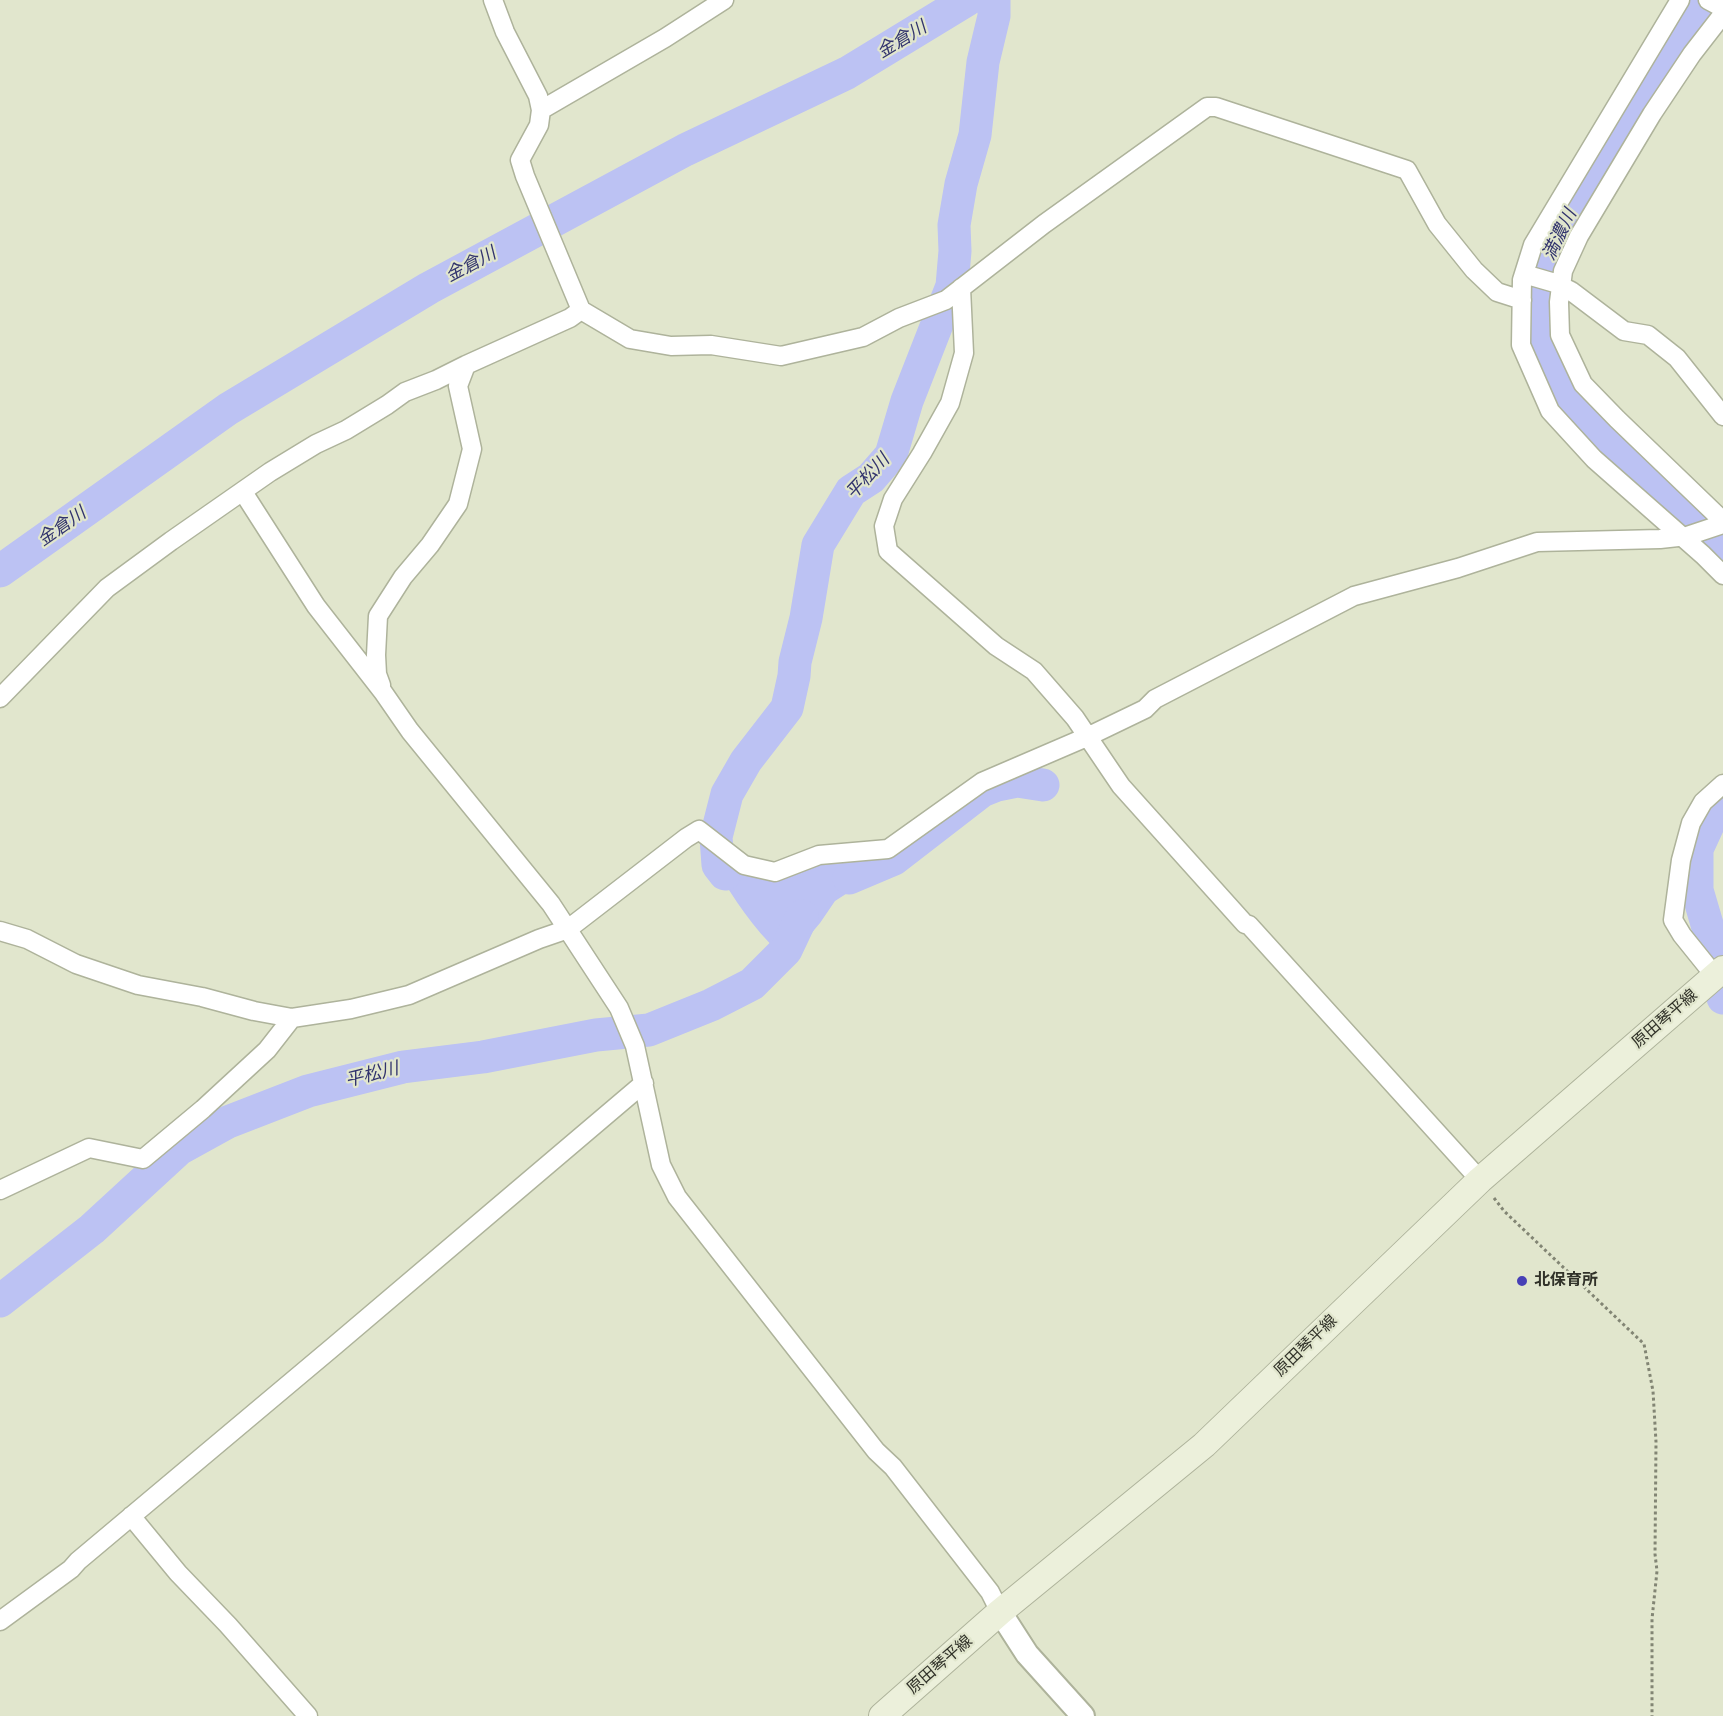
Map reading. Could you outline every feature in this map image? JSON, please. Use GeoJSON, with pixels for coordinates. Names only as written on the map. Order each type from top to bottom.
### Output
{"type":"FeatureCollection","features":[{"type":"Feature","properties":{"kind":"main road","name":"原田琴平線"},"geometry":{"type":"LineString","coordinates":[[882,1716],[1000,1612],[1204,1444],[1480,1180],[1719,973]]}},
{"type":"Feature","properties":{"kind":"street"},"geometry":{"type":"LineString","coordinates":[[493,0],[505,32],[538,96],[541,110],[539,124],[520,160],[525,176],[581,310],[630,339],[671,346],[711,345],[781,356],[863,337],[899,318],[946,300],[1044,224],[1178,127],[1207,107],[1216,106],[1407,170],[1437,224],[1474,270],[1497,292],[1522,300]]}},
{"type":"Feature","properties":{"kind":"street"},"geometry":{"type":"LineString","coordinates":[[541,110],[665,38],[724,0]]}},
{"type":"Feature","properties":{"kind":"street"},"geometry":{"type":"LineString","coordinates":[[1680,0],[1533,245],[1522,280],[1521,345],[1550,411],[1594,459],[1684,537],[1723,575]]}},
{"type":"Feature","properties":{"kind":"street"},"geometry":{"type":"LineString","coordinates":[[1708,0],[1723,8]]}},
{"type":"Feature","properties":{"kind":"street"},"geometry":{"type":"LineString","coordinates":[[0,931],[27,939],[76,964],[138,985],[254,1011],[292,1018],[351,1009],[409,995],[538,939],[568,929],[699,830],[744,864],[775,872],[819,855],[888,849],[982,782],[1145,709],[1155,699],[1354,596],[1458,568],[1537,542],[1684,537],[1722,524],[1583,384],[1560,335],[1558,284],[1579,236],[1652,114],[1692,54],[1723,14]]}},
{"type":"Feature","properties":{"kind":"street"},"geometry":{"type":"LineString","coordinates":[[1525,274],[1558,284],[1571,291],[1624,331],[1648,335],[1677,358],[1723,416]]}},
{"type":"Feature","properties":{"kind":"street"},"geometry":{"type":"LineString","coordinates":[[961,288],[964,353],[953,393],[928,443],[894,499],[884,526],[888,551],[996,646],[1034,671],[1089,736],[1121,786],[1480,1180]]}},
{"type":"Feature","properties":{"kind":"street"},"geometry":{"type":"LineString","coordinates":[[0,698],[107,588],[270,472],[316,444],[346,430],[405,392],[570,318],[581,310]]}},
{"type":"Feature","properties":{"kind":"street"},"geometry":{"type":"LineString","coordinates":[[383,692],[377,674],[378,616],[403,577],[430,545],[458,504],[467,471],[472,449],[458,386],[466,364]]}},
{"type":"Feature","properties":{"kind":"street"},"geometry":{"type":"LineString","coordinates":[[243,492],[316,606],[383,692],[410,731],[551,904],[619,1008],[635,1046],[661,1166],[678,1197],[876,1451],[892,1467],[990,1592],[1027,1654],[1083,1716]]}},
{"type":"Feature","properties":{"kind":"street"},"geometry":{"type":"LineString","coordinates":[[1719,973],[1682,935],[1673,920],[1681,860],[1691,823],[1703,802],[1723,784]]}},
{"type":"Feature","properties":{"kind":"street"},"geometry":{"type":"LineString","coordinates":[[0,1190],[89,1148],[143,1159],[203,1109],[267,1050],[292,1018]]}},
{"type":"Feature","properties":{"kind":"street"},"geometry":{"type":"LineString","coordinates":[[0,1621],[71,1569],[644,1083]]}},
{"type":"Feature","properties":{"kind":"street"},"geometry":{"type":"LineString","coordinates":[[131,1516],[178,1573],[228,1624],[308,1716]]}},
{"type":"Feature","properties":{"kind":"path"},"geometry":{"type":"LineString","coordinates":[[1480,1180],[1504,1211],[1644,1344],[1653,1391],[1656,1442],[1654,1554],[1657,1571],[1652,1619],[1652,1716]]}},
{"type":"Feature","properties":{"kind":"water"},"geometry":{"type":"Polygon","coordinates":[[[705,843],[748,873],[834,856],[872,860],[890,859],[891,865],[835,901],[789,960],[770,943],[745,913],[705,855],[700,845],[705,843]]]}},
{"type":"Feature","properties":{"kind":"waterway","name":"金倉川"},"geometry":{"type":"LineString","coordinates":[[0,571],[228,409],[429,288],[685,150],[847,73],[967,0]]}},
{"type":"Feature","properties":{"kind":"waterway","name":"平松川"},"geometry":{"type":"LineString","coordinates":[[725,874],[718,865],[716,837],[727,794],[746,761],[787,708],[806,618],[818,545],[851,491],[871,478],[891,455],[907,401],[952,286],[955,251],[954,225],[961,184],[975,135],[983,62],[994,16],[994,0]]}},
{"type":"Feature","properties":{"kind":"waterway","name":"満濃川"},"geometry":{"type":"LineString","coordinates":[[1710,0],[1672,52],[1561,227],[1544,265],[1538,302],[1544,338],[1554,371],[1572,401],[1723,549]]}},
{"type":"Feature","properties":{"kind":"waterway","name":"平松川"},"geometry":{"type":"LineString","coordinates":[[849,878],[894,859],[982,791],[1017,781],[1043,785]]}},
{"type":"Feature","properties":{"kind":"waterway","name":"満濃川"},"geometry":{"type":"LineString","coordinates":[[1723,802],[1715,810],[1697,849],[1697,890],[1711,938],[1723,998]]}},
{"type":"Feature","properties":{"kind":"waterway","name":"平松川"},"geometry":{"type":"LineString","coordinates":[[0,1301],[92,1229],[179,1149],[228,1122],[308,1091],[403,1067],[483,1057],[596,1035],[649,1030],[711,1005],[752,984],[786,950],[802,916]]}},
{"type":"Feature","properties":{"kind":"place","name":"北保育所"},"geometry":{"type":"Point","coordinates":[1522,1281]}}]}
